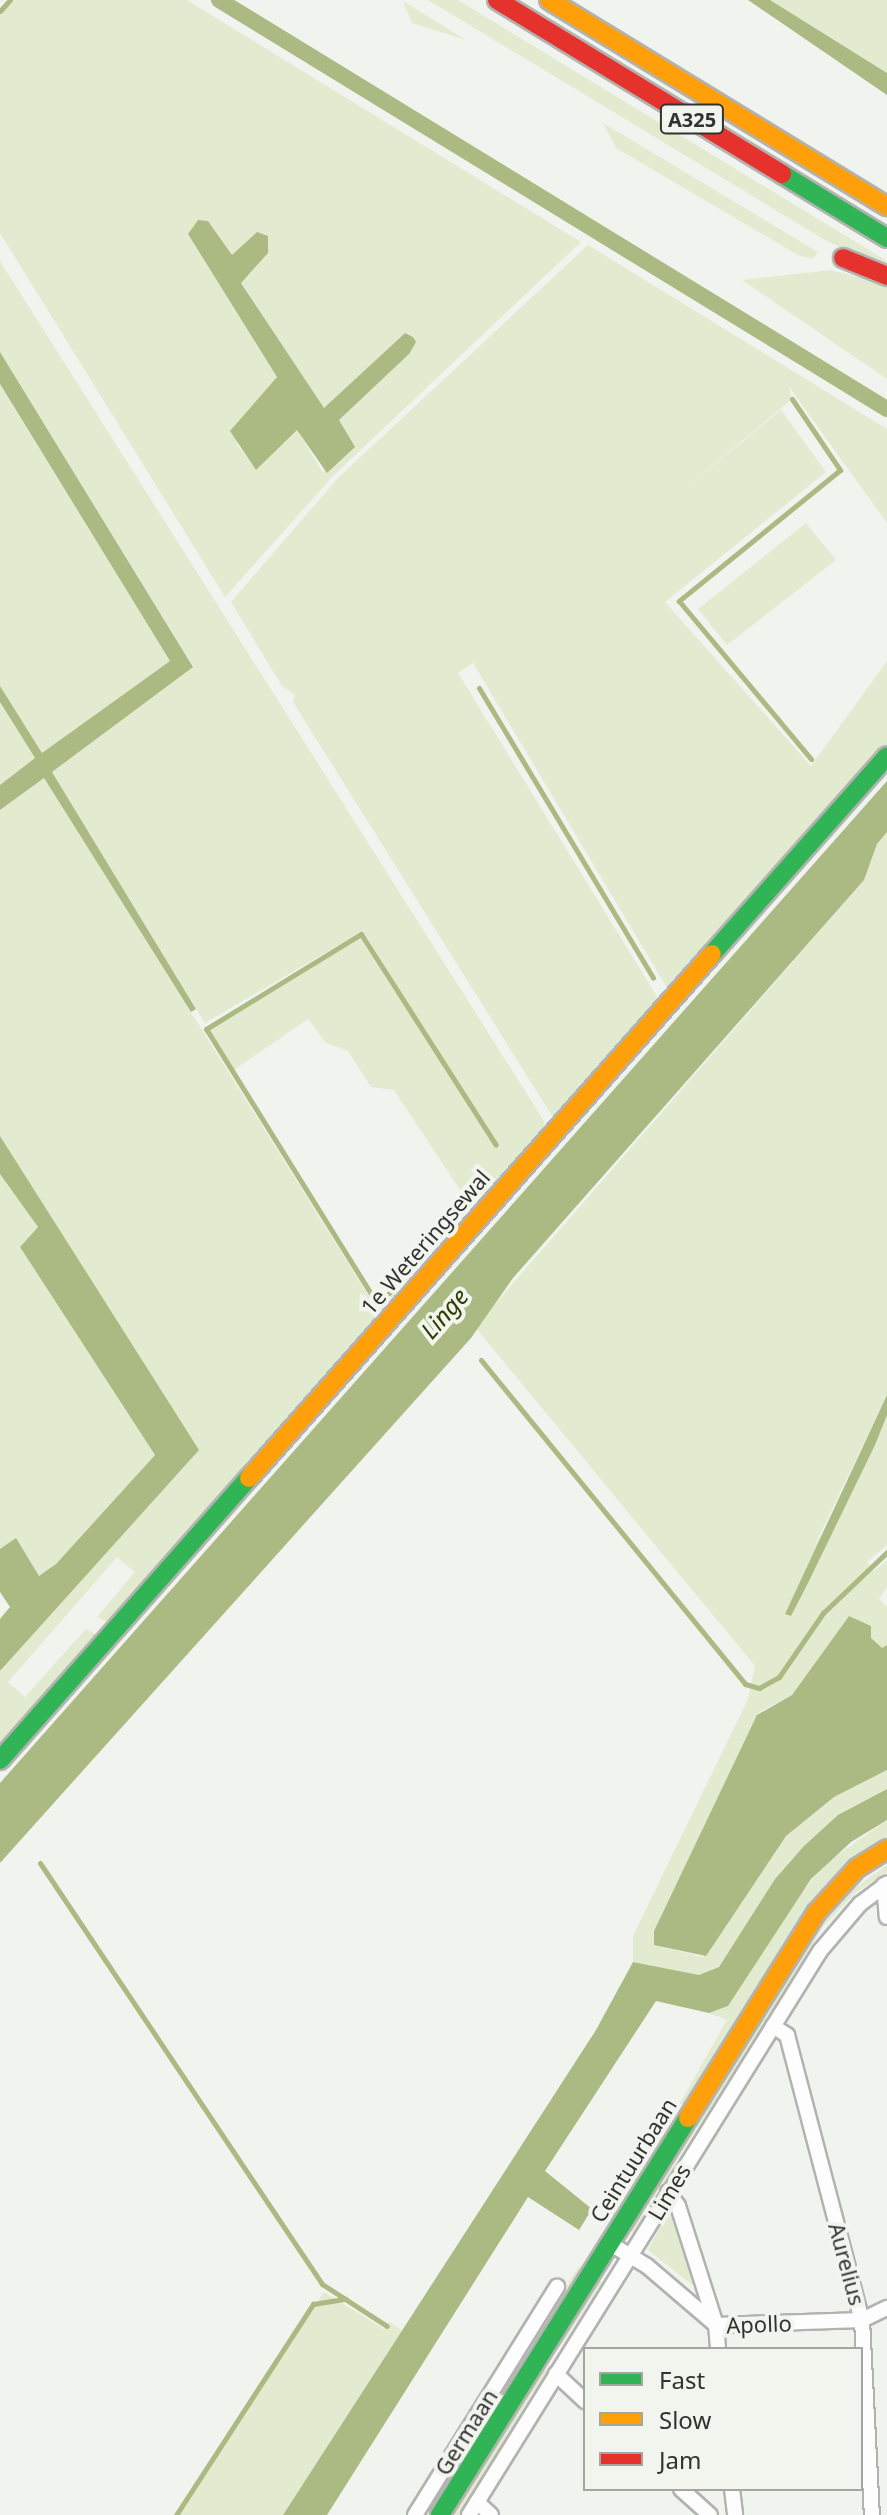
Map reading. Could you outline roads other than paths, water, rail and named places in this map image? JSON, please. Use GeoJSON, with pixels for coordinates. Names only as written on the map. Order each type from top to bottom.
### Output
{"type":"FeatureCollection","features":[{"type":"Feature","properties":{"kind":"main road","name":"A325"},"geometry":{"type":"LineString","coordinates":[[497,0],[887,238]]}},
{"type":"Feature","properties":{"kind":"main road","name":"A325"},"geometry":{"type":"LineString","coordinates":[[549,0],[887,206]]}},
{"type":"Feature","properties":{"kind":"main road"},"geometry":{"type":"LineString","coordinates":[[843,258],[887,276]]}},
{"type":"Feature","properties":{"kind":"main road","name":"1e Weteringsewal"},"geometry":{"type":"LineString","coordinates":[[0,1760],[887,756]]}},
{"type":"Feature","properties":{"kind":"main road","name":"Ceintuurbaan"},"geometry":{"type":"LineString","coordinates":[[440,2515],[816,1913],[857,1868],[887,1849]]}},
{"type":"Feature","properties":{"kind":"street"},"geometry":{"type":"LineString","coordinates":[[886,1884],[887,1917]]}},
{"type":"Feature","properties":{"kind":"street","name":"Limes"},"geometry":{"type":"LineString","coordinates":[[473,2509],[773,2026],[840,1925],[886,1884]]}},
{"type":"Feature","properties":{"kind":"street","name":"Aurelius"},"geometry":{"type":"LineString","coordinates":[[773,2026],[787,2035],[862,2320],[872,2515]]}},
{"type":"Feature","properties":{"kind":"street"},"geometry":{"type":"LineString","coordinates":[[668,2192],[678,2206],[716,2325],[718,2347]]}},
{"type":"Feature","properties":{"kind":"street","name":"Apollo"},"geometry":{"type":"LineString","coordinates":[[609,2243],[632,2257],[716,2325],[862,2320],[887,2308]]}},
{"type":"Feature","properties":{"kind":"street","name":"Germaan"},"geometry":{"type":"LineString","coordinates":[[415,2515],[557,2287]]}},
{"type":"Feature","properties":{"kind":"street"},"geometry":{"type":"LineString","coordinates":[[517,2349],[537,2361]]}},
{"type":"Feature","properties":{"kind":"street"},"geometry":{"type":"LineString","coordinates":[[556,2374],[583,2399]]}},
{"type":"Feature","properties":{"kind":"street"},"geometry":{"type":"LineString","coordinates":[[683,2491],[710,2515]]}},
{"type":"Feature","properties":{"kind":"street"},"geometry":{"type":"LineString","coordinates":[[732,2491],[735,2515]]}},
{"type":"Feature","properties":{"kind":"street"},"geometry":{"type":"LineString","coordinates":[[473,2509],[491,2515]]}},
{"type":"Feature","properties":{"kind":"water"},"geometry":{"type":"Polygon","coordinates":[[[748,0],[770,0],[887,73],[887,95],[748,0]]]}},
{"type":"Feature","properties":{"kind":"water"},"geometry":{"type":"Polygon","coordinates":[[[198,220],[208,221],[232,255],[257,232],[268,236],[268,253],[241,283],[324,408],[405,333],[416,342],[409,354],[339,420],[355,447],[327,473],[297,430],[256,470],[230,431],[277,377],[188,234],[198,220]]]}},
{"type":"Feature","properties":{"kind":"water"},"geometry":{"type":"Polygon","coordinates":[[[0,352],[193,667],[52,772],[196,1009],[191,1012],[44,778],[0,810],[0,785],[35,758],[0,702],[0,686],[42,753],[170,661],[0,384],[0,352]]]}},
{"type":"Feature","properties":{"kind":"water","name":"Linge"},"geometry":{"type":"Polygon","coordinates":[[[887,781],[887,832],[877,844],[864,880],[513,1278],[471,1338],[0,1863],[0,1783],[887,781]]]}},
{"type":"Feature","properties":{"kind":"water"},"geometry":{"type":"Polygon","coordinates":[[[0,1136],[199,1450],[0,1671],[0,1619],[10,1607],[0,1592],[0,1549],[16,1538],[39,1576],[56,1564],[155,1455],[20,1247],[38,1227],[0,1174],[0,1136]]]}},
{"type":"Feature","properties":{"kind":"water"},"geometry":{"type":"Polygon","coordinates":[[[887,1395],[887,1415],[875,1445],[791,1616],[785,1614],[887,1395]]]}},
{"type":"Feature","properties":{"kind":"water"},"geometry":{"type":"Polygon","coordinates":[[[849,1616],[871,1626],[871,1638],[882,1648],[887,1645],[887,1770],[834,1797],[786,1836],[706,1956],[654,1945],[654,1931],[757,1715],[792,1695],[849,1616]]]}},
{"type":"Feature","properties":{"kind":"water"},"geometry":{"type":"Polygon","coordinates":[[[887,1789],[887,1820],[851,1842],[811,1879],[728,2006],[709,2013],[656,2001],[545,2171],[592,2209],[579,2230],[528,2197],[327,2515],[283,2515],[596,2030],[633,1962],[699,1975],[719,1967],[775,1879],[804,1846],[838,1815],[887,1789]]]}},
{"type":"Feature","properties":{"kind":"waterway"},"geometry":{"type":"LineString","coordinates":[[0,11],[10,0]]}},
{"type":"Feature","properties":{"kind":"waterway"},"geometry":{"type":"LineString","coordinates":[[219,0],[887,409]]}},
{"type":"Feature","properties":{"kind":"waterway"},"geometry":{"type":"LineString","coordinates":[[792,399],[840,470],[679,601],[811,759]]}},
{"type":"Feature","properties":{"kind":"waterway"},"geometry":{"type":"LineString","coordinates":[[479,688],[653,978]]}},
{"type":"Feature","properties":{"kind":"waterway"},"geometry":{"type":"LineString","coordinates":[[434,1243],[378,1305],[206,1029],[361,934],[496,1145]]}},
{"type":"Feature","properties":{"kind":"waterway"},"geometry":{"type":"LineString","coordinates":[[481,1360],[745,1684],[759,1688],[779,1677],[823,1613],[887,1552]]}},
{"type":"Feature","properties":{"kind":"waterway"},"geometry":{"type":"LineString","coordinates":[[40,1863],[322,2284],[387,2326]]}},
{"type":"Feature","properties":{"kind":"waterway"},"geometry":{"type":"LineString","coordinates":[[176,2515],[313,2304],[346,2299]]}}]}
